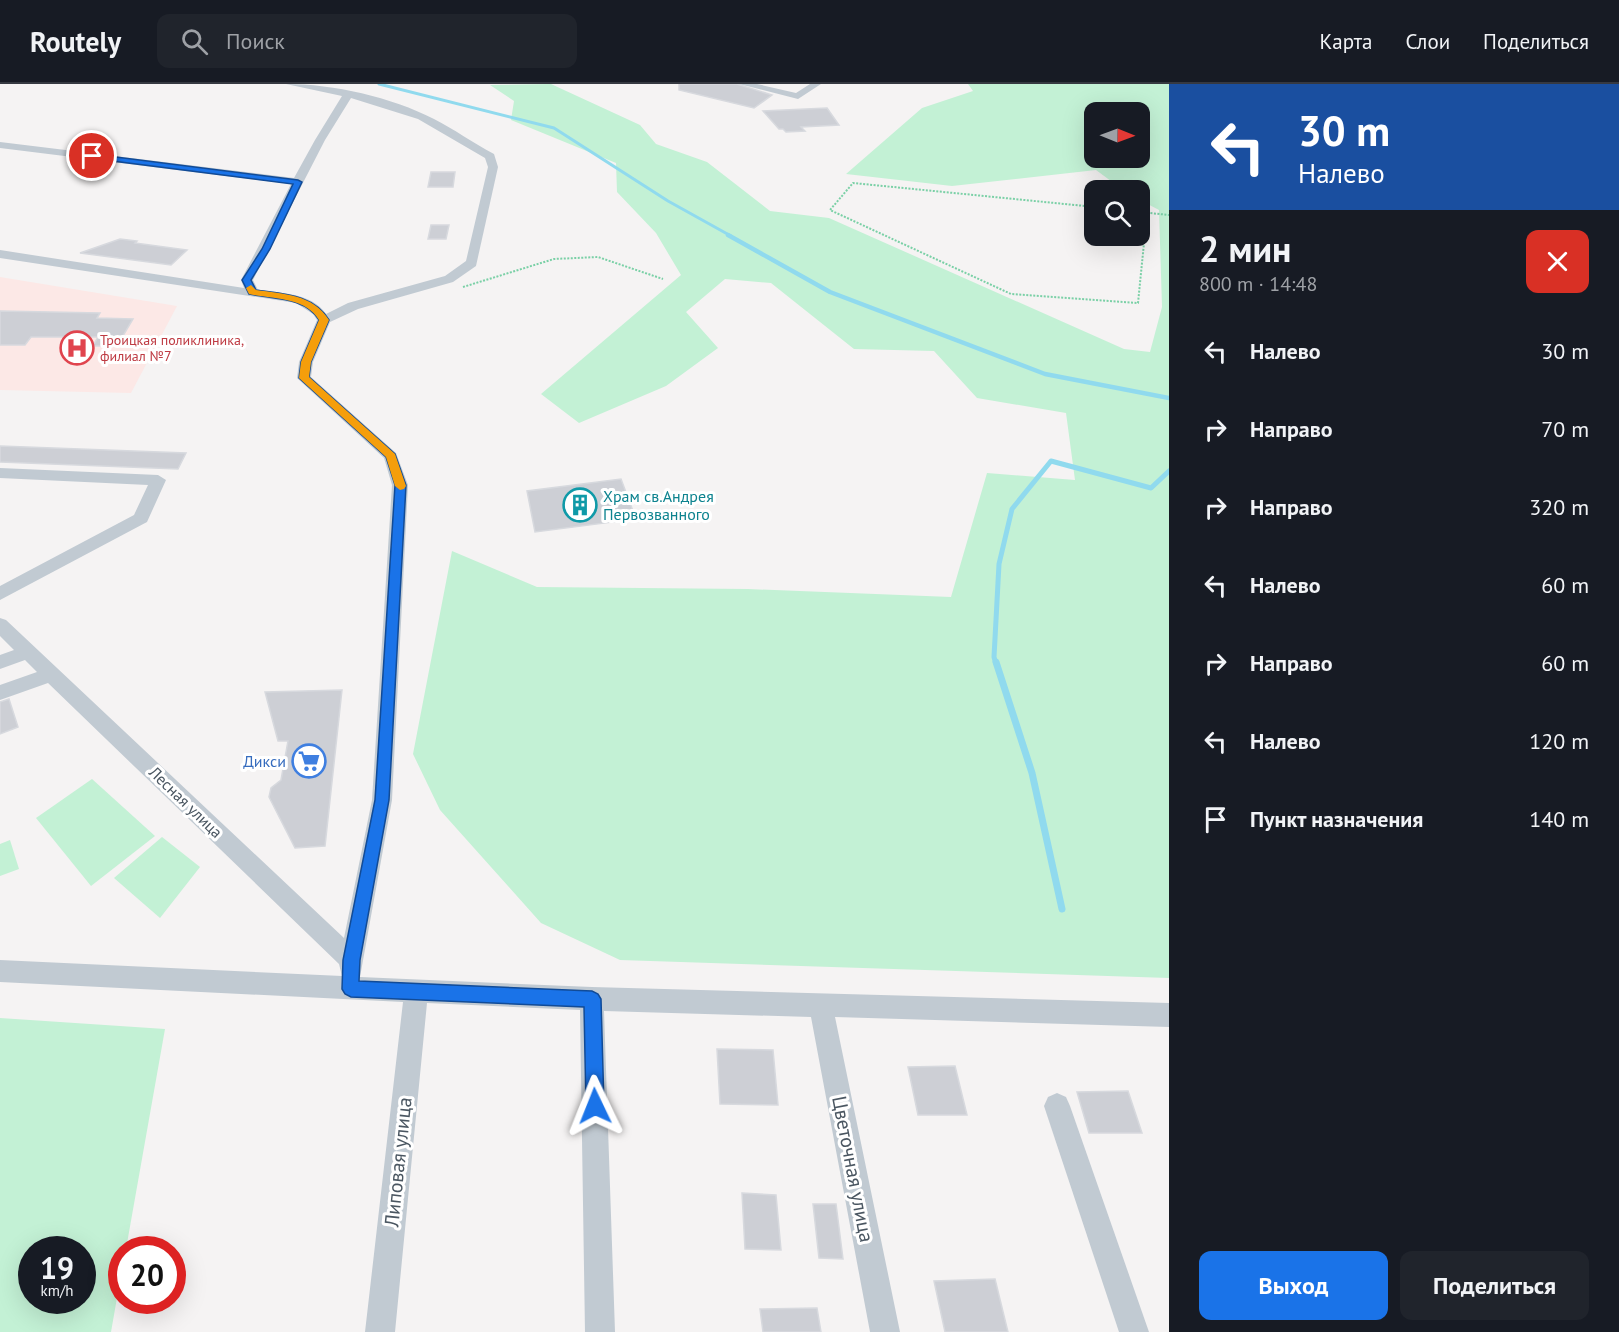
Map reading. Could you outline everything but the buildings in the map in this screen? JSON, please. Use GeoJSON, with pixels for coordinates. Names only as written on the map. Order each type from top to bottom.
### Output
{"type":"FeatureCollection","features":[{"type":"Feature","properties":{"kind":"street"},"geometry":{"type":"LineString","coordinates":[[291,84],[348,95],[424,118],[490,156],[493,167],[472,262],[449,279],[353,306],[324,320],[306,362],[304,378],[391,456],[400,485],[382,800],[351,960],[351,989]]}},
{"type":"Feature","properties":{"kind":"street"},"geometry":{"type":"LineString","coordinates":[[744,84],[798,96],[816,84]]}},
{"type":"Feature","properties":{"kind":"street"},"geometry":{"type":"LineString","coordinates":[[253,292],[247,280],[266,249],[298,182],[348,95]]}},
{"type":"Feature","properties":{"kind":"street"},"geometry":{"type":"LineString","coordinates":[[0,145],[298,182]]}},
{"type":"Feature","properties":{"kind":"street"},"geometry":{"type":"LineString","coordinates":[[0,254],[300,300],[318,310],[324,320]]}},
{"type":"Feature","properties":{"kind":"street"},"geometry":{"type":"LineString","coordinates":[[0,473],[158,480],[141,518],[0,594]]}},
{"type":"Feature","properties":{"kind":"street","name":"Лесная улица"},"geometry":{"type":"LineString","coordinates":[[0,625],[351,960]]}},
{"type":"Feature","properties":{"kind":"street"},"geometry":{"type":"LineString","coordinates":[[0,662],[28,652]]}},
{"type":"Feature","properties":{"kind":"street"},"geometry":{"type":"LineString","coordinates":[[0,693],[52,674]]}},
{"type":"Feature","properties":{"kind":"street"},"geometry":{"type":"LineString","coordinates":[[0,971],[592,999],[1169,1015]]}},
{"type":"Feature","properties":{"kind":"street","name":"Липовая улица"},"geometry":{"type":"LineString","coordinates":[[380,1332],[417,992]]}},
{"type":"Feature","properties":{"kind":"street"},"geometry":{"type":"LineString","coordinates":[[592,999],[600,1332]]}},
{"type":"Feature","properties":{"kind":"street","name":"Цветочная улица"},"geometry":{"type":"LineString","coordinates":[[821,1006],[885,1332]]}},
{"type":"Feature","properties":{"kind":"street"},"geometry":{"type":"LineString","coordinates":[[1057,1106],[1134,1332]]}},
{"type":"Feature","properties":{"kind":"path"},"geometry":{"type":"LineString","coordinates":[[1084,206],[853,183],[830,210],[1011,294],[1138,303],[1144,246]]}},
{"type":"Feature","properties":{"kind":"path"},"geometry":{"type":"LineString","coordinates":[[1150,213],[1169,215]]}},
{"type":"Feature","properties":{"kind":"path"},"geometry":{"type":"LineString","coordinates":[[433,283],[463,287],[554,259],[598,257],[663,279]]}},
{"type":"Feature","properties":{"kind":"shaded area","name":"Троицкая поликлиника, филиал №7"},"geometry":{"type":"Polygon","coordinates":[[[0,277],[177,306],[131,393],[0,390],[0,277]]]}},
{"type":"Feature","properties":{"kind":"green space"},"geometry":{"type":"Polygon","coordinates":[[[551,84],[640,125],[656,144],[707,162],[770,211],[829,218],[1124,349],[1150,352],[1162,307],[1159,210],[1150,205],[1150,180],[1110,180],[1096,170],[952,186],[846,174],[922,108],[973,91],[968,84],[1169,84],[1169,978],[620,960],[541,923],[440,810],[413,754],[452,551],[537,587],[748,589],[951,597],[987,473],[1075,480],[1066,413],[977,398],[934,351],[854,349],[771,283],[725,279],[686,312],[718,348],[666,386],[579,423],[541,394],[681,275],[656,233],[617,192],[616,163],[511,120],[514,101],[490,85],[551,84]]]}},
{"type":"Feature","properties":{"kind":"green space"},"geometry":{"type":"Polygon","coordinates":[[[92,779],[155,836],[91,886],[36,818],[92,779]]]}},
{"type":"Feature","properties":{"kind":"green space"},"geometry":{"type":"Polygon","coordinates":[[[162,837],[200,867],[160,918],[114,878],[162,837]]]}},
{"type":"Feature","properties":{"kind":"green space"},"geometry":{"type":"Polygon","coordinates":[[[10,840],[19,869],[0,876],[0,844],[10,840]]]}},
{"type":"Feature","properties":{"kind":"green space"},"geometry":{"type":"Polygon","coordinates":[[[0,1018],[165,1029],[128,1236],[108,1236],[108,1314],[114,1314],[111,1332],[0,1332],[0,1018]]]}},
{"type":"Feature","properties":{"kind":"waterway"},"geometry":{"type":"LineString","coordinates":[[379,84],[554,128],[668,201],[731,236]]}},
{"type":"Feature","properties":{"kind":"waterway"},"geometry":{"type":"LineString","coordinates":[[728,235],[830,292],[1045,374],[1169,398]]}},
{"type":"Feature","properties":{"kind":"waterway"},"geometry":{"type":"LineString","coordinates":[[996,664],[994,657],[999,564],[1012,509],[1051,461],[1151,488],[1169,471]]}},
{"type":"Feature","properties":{"kind":"waterway"},"geometry":{"type":"LineString","coordinates":[[996,662],[1032,773],[1062,909]]}},
{"type":"Feature","properties":{"kind":"slow traffic"},"geometry":{"type":"LineString","coordinates":[[251,288],[253,292],[300,300],[318,310],[324,320],[306,362],[304,378],[391,456],[400,486]]}},
{"type":"Feature","properties":{"kind":"place","name":"Троицкая поликлиника, филиал №7"},"geometry":{"type":"Point","coordinates":[77,348]}},
{"type":"Feature","properties":{"kind":"place","name":"Храм св.Андрея Первозванного"},"geometry":{"type":"Point","coordinates":[580,505]}},
{"type":"Feature","properties":{"kind":"place","name":"Дикси"},"geometry":{"type":"Point","coordinates":[309,761]}},
{"type":"Feature","properties":{"kind":"route"},"geometry":{"type":"LineString","coordinates":[[92,156],[298,182],[266,249],[247,280],[253,292],[300,300],[318,310],[324,320],[306,362],[304,378],[391,456],[400,485],[382,800],[351,960],[351,989],[592,999],[595,1106]]}}]}
